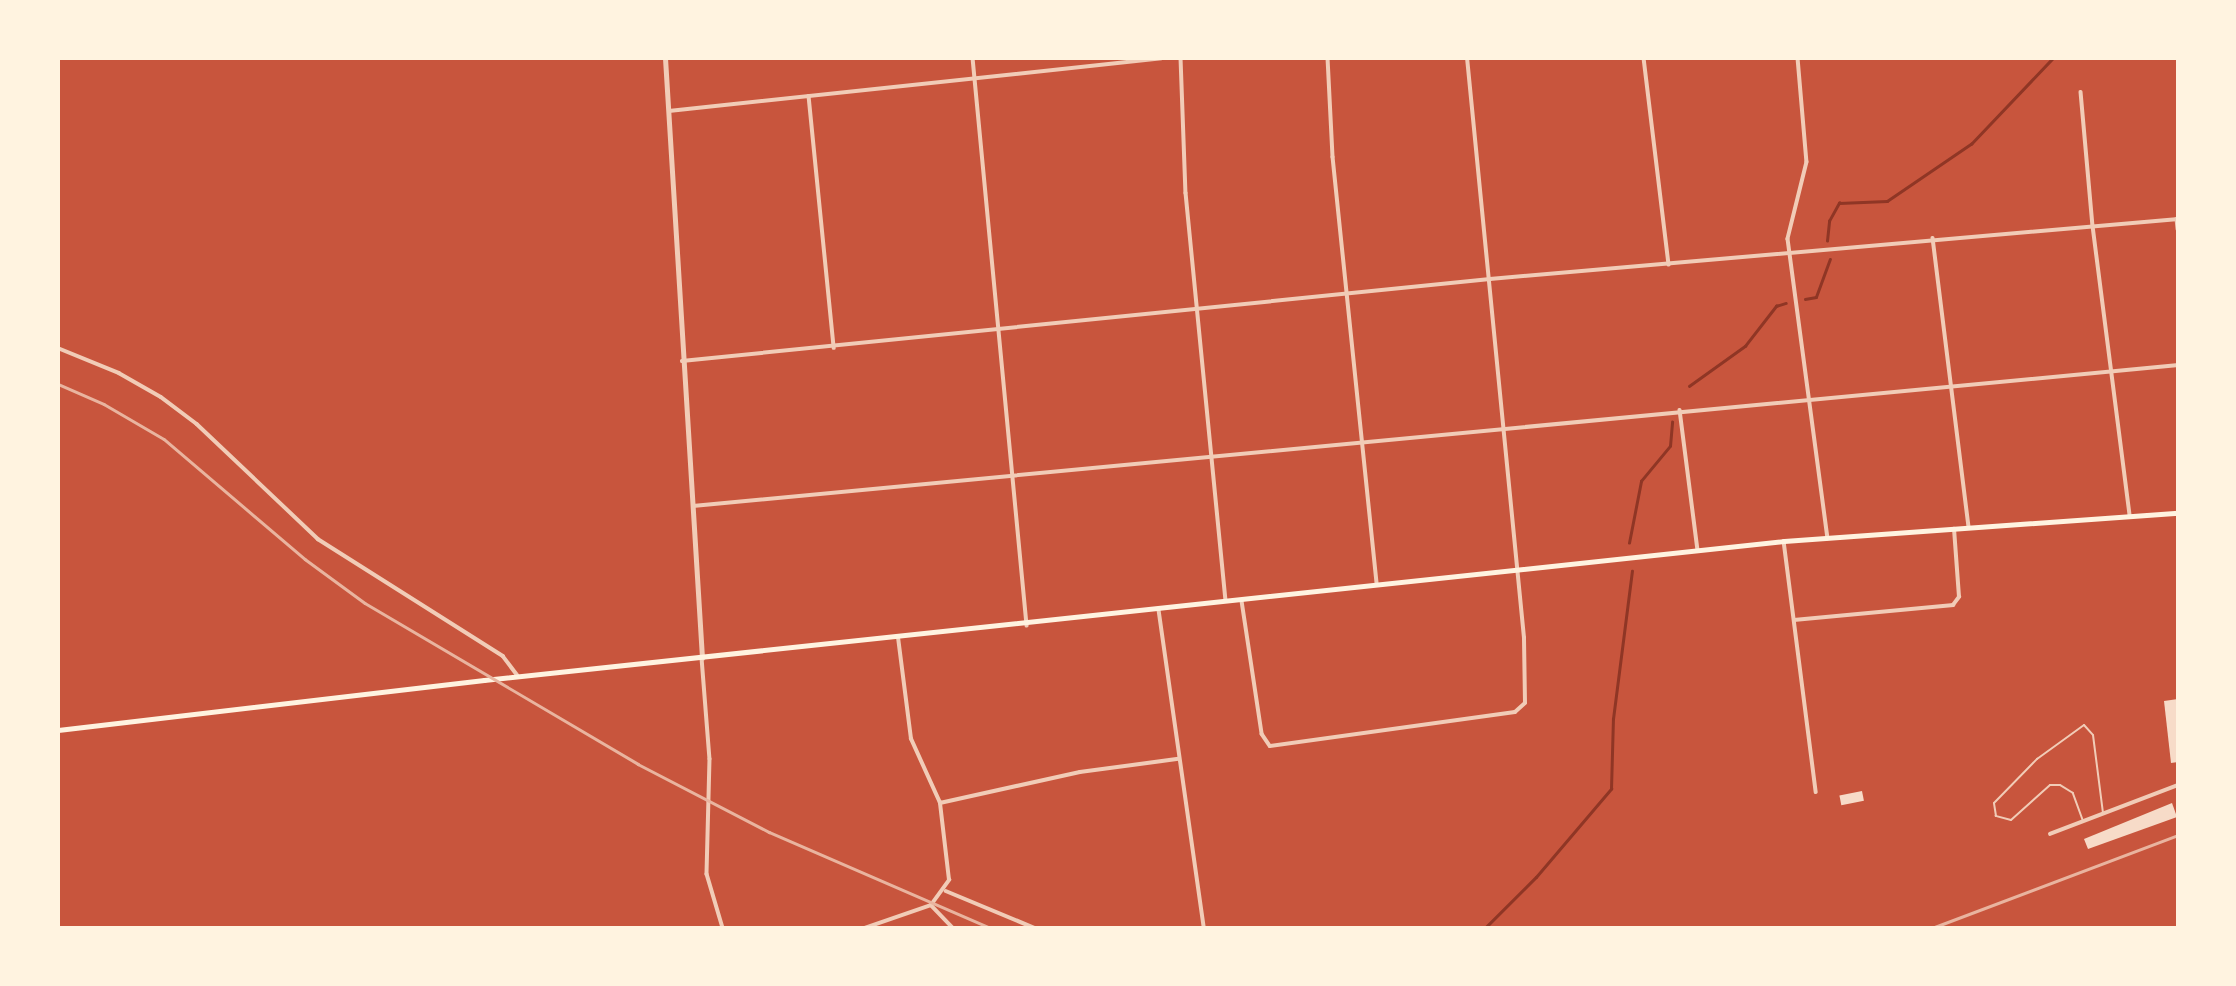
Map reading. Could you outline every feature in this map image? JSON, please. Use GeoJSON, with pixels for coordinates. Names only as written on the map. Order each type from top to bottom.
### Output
{"type":"FeatureCollection","features":[{"type":"Feature","properties":{"kind":"main road"},"geometry":{"type":"LineString","coordinates":[[58,730],[519,677],[1027,625],[1784,541],[2178,513]]}},
{"type":"Feature","properties":{"kind":"street"},"geometry":{"type":"LineString","coordinates":[[665,58],[691,506],[710,759],[707,874],[723,928]]}},
{"type":"Feature","properties":{"kind":"street"},"geometry":{"type":"LineString","coordinates":[[973,58],[1027,625]]}},
{"type":"Feature","properties":{"kind":"street"},"geometry":{"type":"LineString","coordinates":[[669,111],[1161,58]]}},
{"type":"Feature","properties":{"kind":"street"},"geometry":{"type":"LineString","coordinates":[[1181,58],[1197,309],[1214,456],[1226,603]]}},
{"type":"Feature","properties":{"kind":"street"},"geometry":{"type":"LineString","coordinates":[[1328,58],[1346,294],[1377,586]]}},
{"type":"Feature","properties":{"kind":"street"},"geometry":{"type":"LineString","coordinates":[[1241,601],[1262,734],[1268,745],[1382,734],[1524,707],[1525,645],[1468,58]]}},
{"type":"Feature","properties":{"kind":"street"},"geometry":{"type":"LineString","coordinates":[[1644,58],[1669,264]]}},
{"type":"Feature","properties":{"kind":"street"},"geometry":{"type":"LineString","coordinates":[[1798,58],[1807,162],[1789,222],[1790,252],[1828,538]]}},
{"type":"Feature","properties":{"kind":"street"},"geometry":{"type":"LineString","coordinates":[[2081,92],[2093,226],[2130,516]]}},
{"type":"Feature","properties":{"kind":"street"},"geometry":{"type":"LineString","coordinates":[[809,96],[834,348]]}},
{"type":"Feature","properties":{"kind":"street"},"geometry":{"type":"LineString","coordinates":[[682,361],[999,332],[1490,279],[1933,238],[2178,219],[2178,229]]}},
{"type":"Feature","properties":{"kind":"street"},"geometry":{"type":"LineString","coordinates":[[1933,238],[1969,528]]}},
{"type":"Feature","properties":{"kind":"street"},"geometry":{"type":"LineString","coordinates":[[58,348],[119,373],[161,397],[197,424],[318,539],[503,656],[519,677]]}},
{"type":"Feature","properties":{"kind":"street"},"geometry":{"type":"LineString","coordinates":[[691,506],[1809,397],[2178,365]]}},
{"type":"Feature","properties":{"kind":"street"},"geometry":{"type":"LineString","coordinates":[[1680,410],[1698,551]]}},
{"type":"Feature","properties":{"kind":"street"},"geometry":{"type":"LineString","coordinates":[[1793,620],[1953,606],[1959,597],[1954,529]]}},
{"type":"Feature","properties":{"kind":"street"},"geometry":{"type":"LineString","coordinates":[[1784,541],[1816,792]]}},
{"type":"Feature","properties":{"kind":"street"},"geometry":{"type":"LineString","coordinates":[[1159,610],[1204,928]]}},
{"type":"Feature","properties":{"kind":"street"},"geometry":{"type":"LineString","coordinates":[[865,928],[931,905],[946,891],[950,868],[940,803],[914,749],[898,638]]}},
{"type":"Feature","properties":{"kind":"street"},"geometry":{"type":"LineString","coordinates":[[940,803],[1080,772],[1178,759]]}},
{"type":"Feature","properties":{"kind":"street"},"geometry":{"type":"LineString","coordinates":[[2050,834],[2178,785]]}},
{"type":"Feature","properties":{"kind":"street"},"geometry":{"type":"LineString","coordinates":[[946,891],[1035,928]]}},
{"type":"Feature","properties":{"kind":"street"},"geometry":{"type":"LineString","coordinates":[[931,905],[953,928]]}},
{"type":"Feature","properties":{"kind":"lane"},"geometry":{"type":"LineString","coordinates":[[2083,821],[2073,793],[2060,785],[2050,785],[2011,820],[2001,819],[1994,807],[2001,794],[2037,759],[2080,726],[2087,726],[2093,735],[2096,787],[2103,814]]}},
{"type":"Feature","properties":{"kind":"building"},"geometry":{"type":"Polygon","coordinates":[[[2178,699],[2178,762],[2171,763],[2164,701],[2178,699]]]}},
{"type":"Feature","properties":{"kind":"building"},"geometry":{"type":"Polygon","coordinates":[[[1862,791],[1864,801],[1841,805],[1839,795],[1862,791]]]}},
{"type":"Feature","properties":{"kind":"building"},"geometry":{"type":"Polygon","coordinates":[[[2172,803],[2177,817],[2088,849],[2084,839],[2172,803]]]}},
{"type":"Feature","properties":{"kind":"waterway"},"geometry":{"type":"LineString","coordinates":[[1827,241],[1829,221],[1839,203],[1887,201],[1971,144],[2053,58]]}},
{"type":"Feature","properties":{"kind":"waterway"},"geometry":{"type":"LineString","coordinates":[[1805,299],[1816,297],[1830,259]]}},
{"type":"Feature","properties":{"kind":"waterway"},"geometry":{"type":"LineString","coordinates":[[1689,386],[1745,346],[1776,306],[1786,303]]}},
{"type":"Feature","properties":{"kind":"waterway"},"geometry":{"type":"LineString","coordinates":[[1629,543],[1641,481],[1670,446],[1672,422]]}},
{"type":"Feature","properties":{"kind":"waterway"},"geometry":{"type":"LineString","coordinates":[[1485,928],[1536,877],[1611,789],[1613,719],[1632,571]]}},
{"type":"Feature","properties":{"kind":"railway"},"geometry":{"type":"LineString","coordinates":[[58,384],[104,404],[164,439],[305,559],[365,603],[638,764],[769,832],[991,928]]}},
{"type":"Feature","properties":{"kind":"railway"},"geometry":{"type":"LineString","coordinates":[[1932,928],[2178,835]]}}]}
